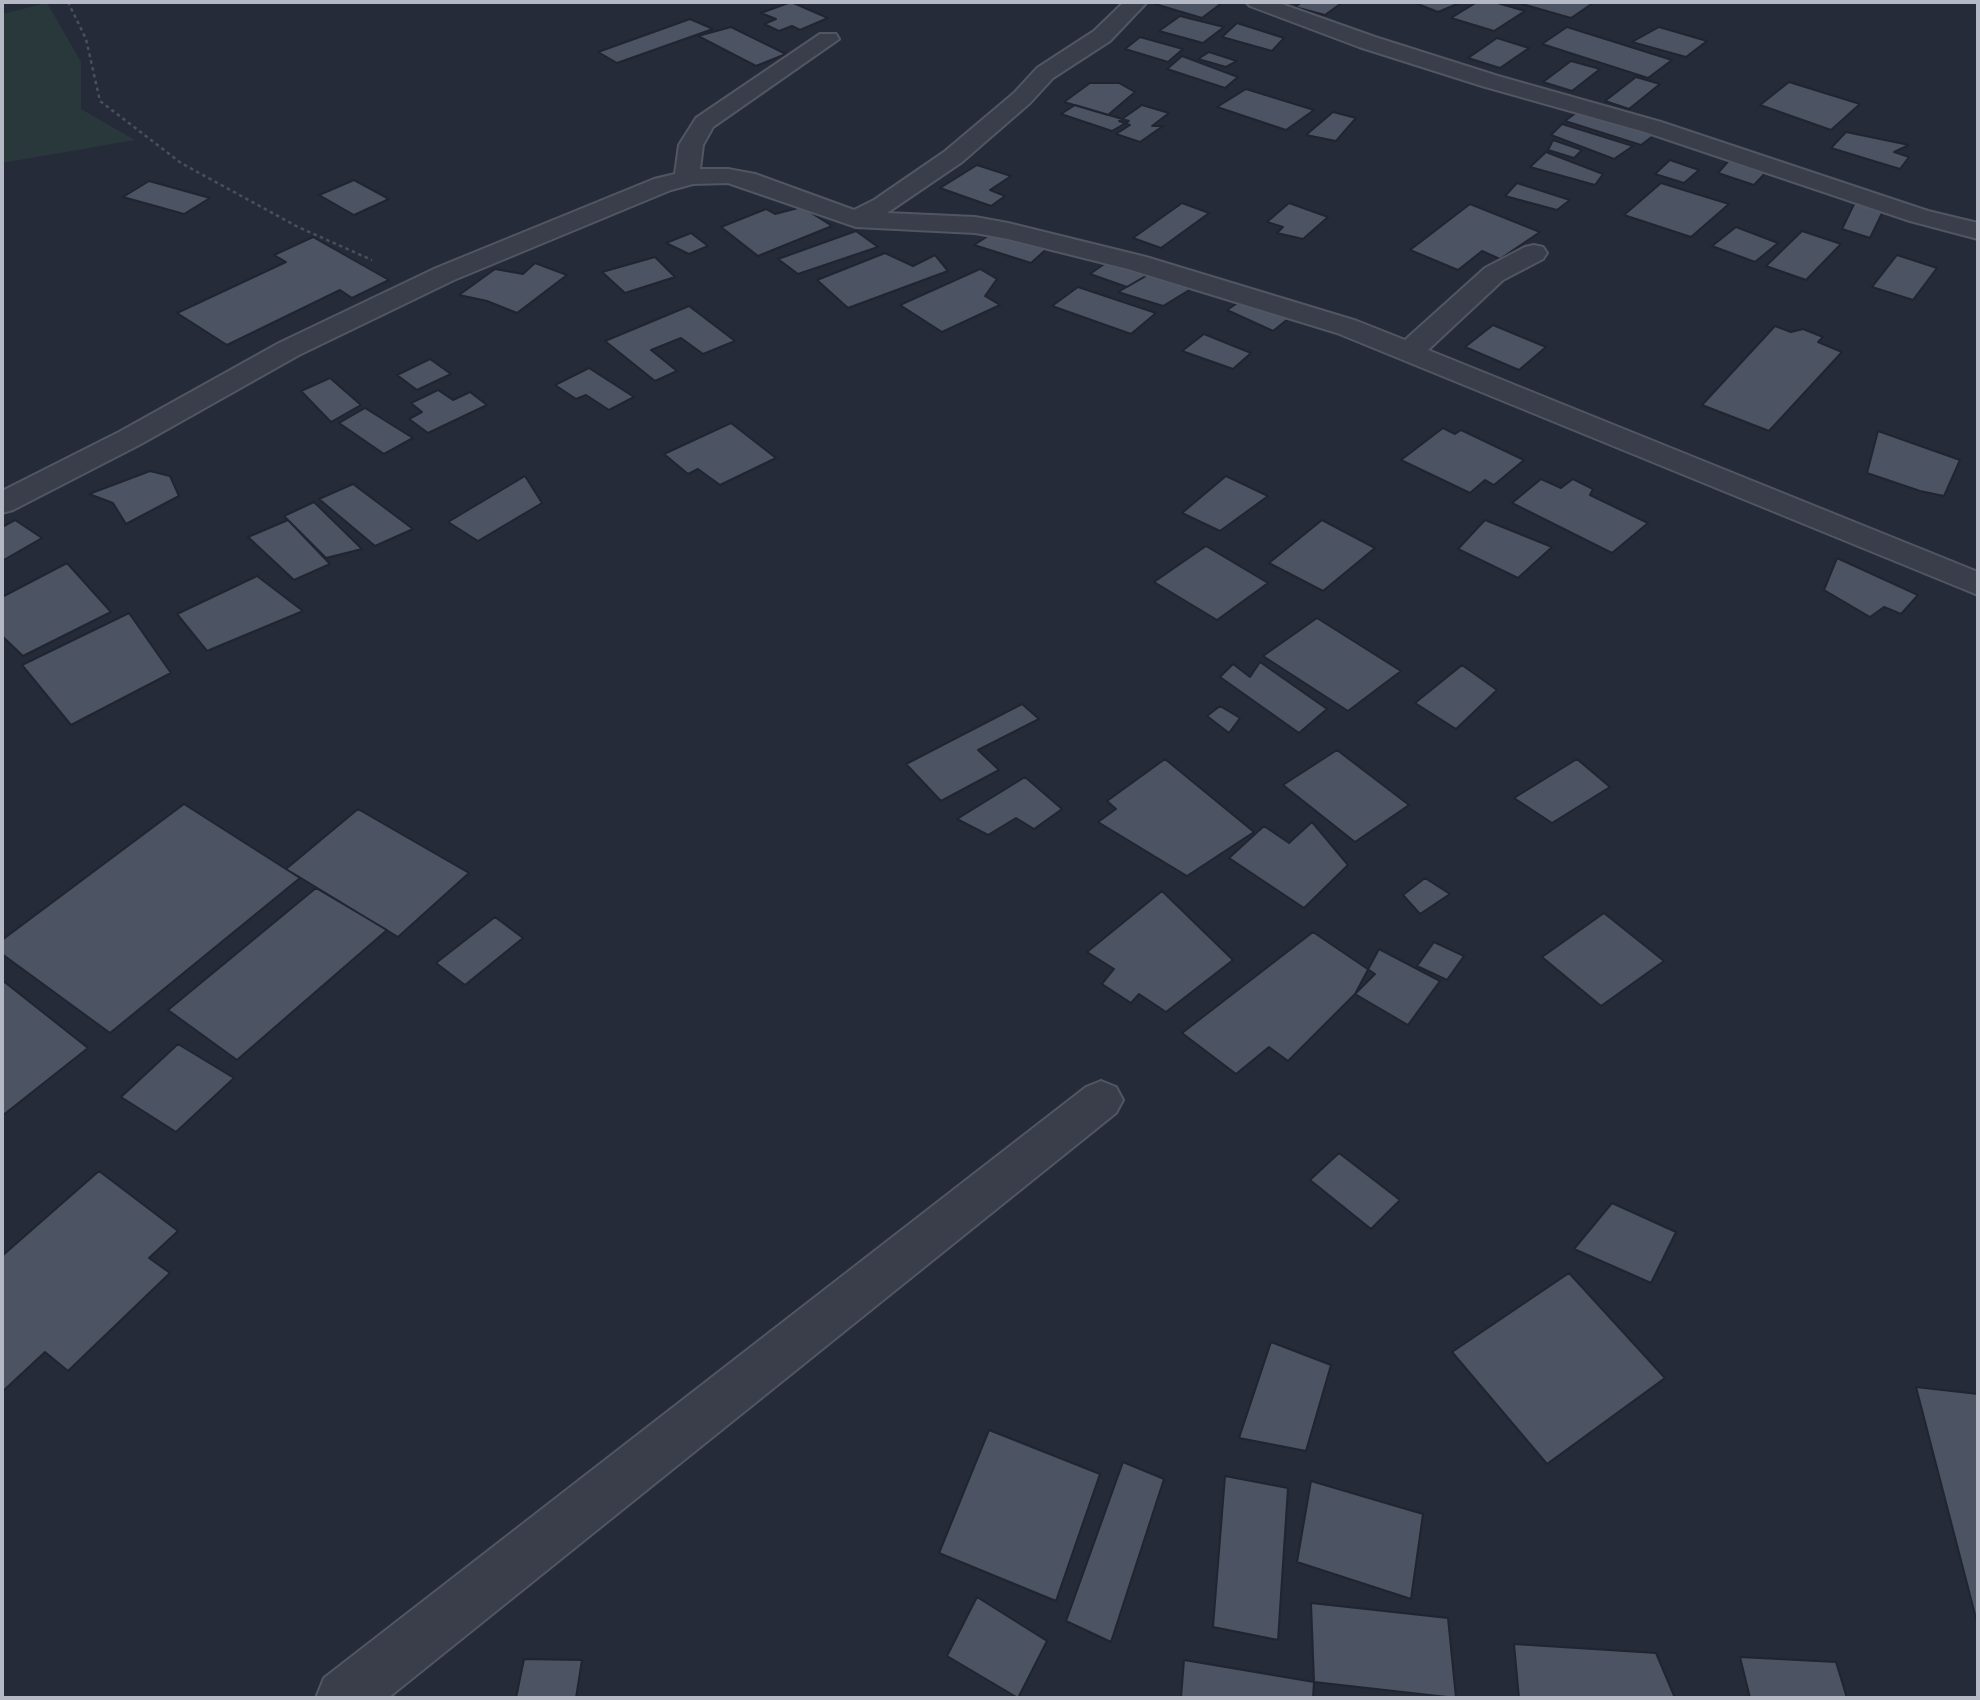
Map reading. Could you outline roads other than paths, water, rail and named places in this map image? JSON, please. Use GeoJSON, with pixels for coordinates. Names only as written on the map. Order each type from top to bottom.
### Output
{"type":"FeatureCollection","features":[{"type":"Feature","properties":{"kind":"street"},"geometry":{"type":"LineString","coordinates":[[856,219],[883,205],[953,157],[1022,98],[1045,73],[1102,36],[1136,2]]}},
{"type":"Feature","properties":{"kind":"street"},"geometry":{"type":"LineString","coordinates":[[1257,2],[1367,42],[1490,81],[1653,127],[1919,216],[1978,231]]}},
{"type":"Feature","properties":{"kind":"street"},"geometry":{"type":"LineString","coordinates":[[687,178],[691,145],[704,123],[828,40]]}},
{"type":"Feature","properties":{"kind":"street"},"geometry":{"type":"LineString","coordinates":[[2,503],[130,438],[289,349],[424,283],[663,184],[712,175],[746,179],[856,219],[975,225],[1008,231],[1137,263],[1347,327],[1978,584]]}},
{"type":"Feature","properties":{"kind":"street"},"geometry":{"type":"LineString","coordinates":[[1409,352],[1494,274],[1534,253]]}},
{"type":"Feature","properties":{"kind":"street"},"geometry":{"type":"LineString","coordinates":[[344,1698],[1101,1100]]}}]}
